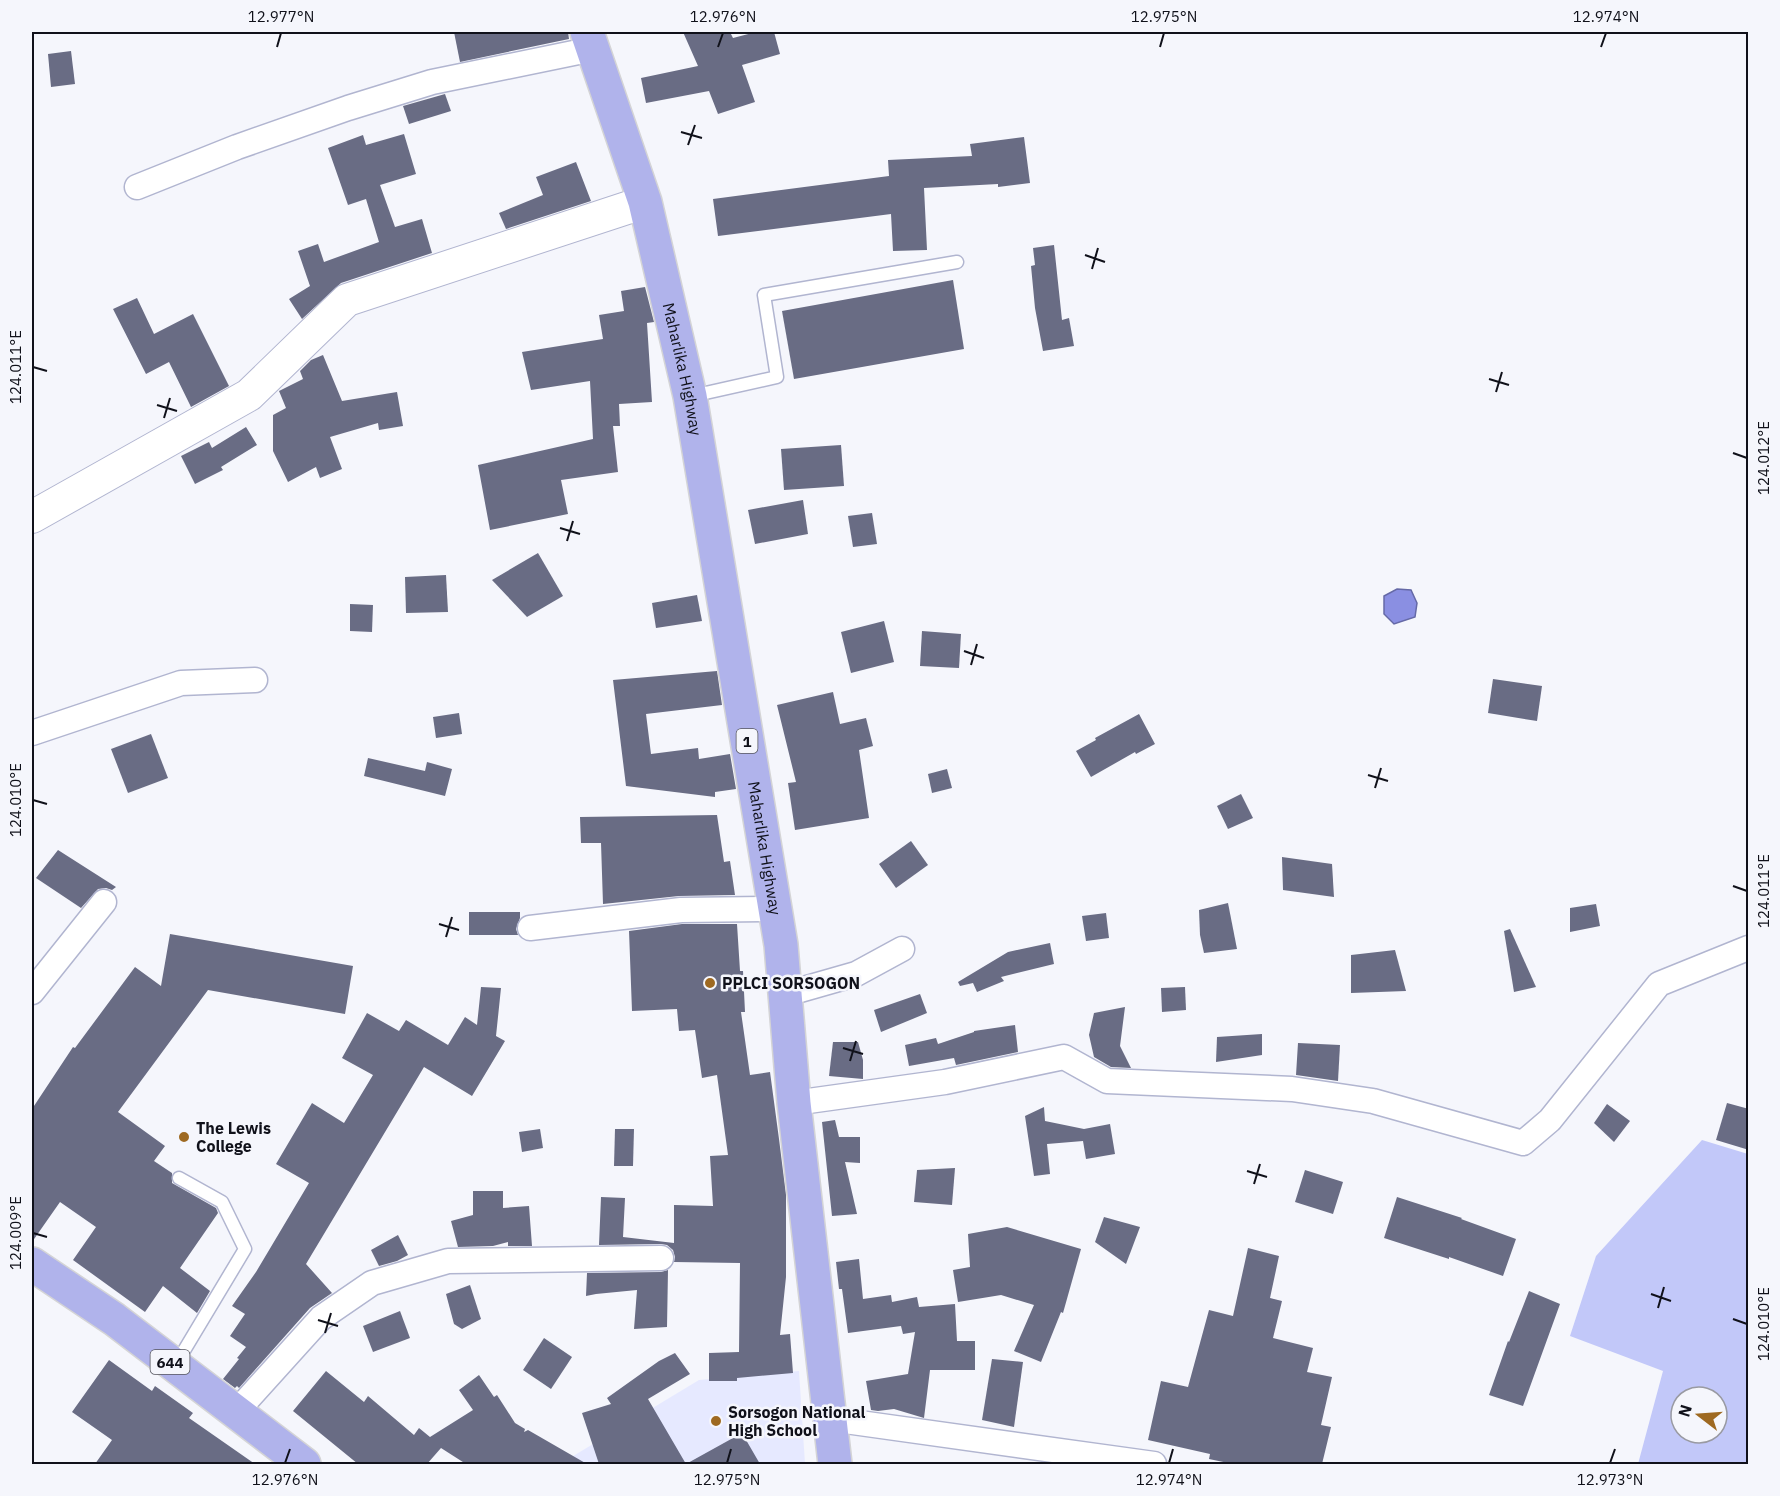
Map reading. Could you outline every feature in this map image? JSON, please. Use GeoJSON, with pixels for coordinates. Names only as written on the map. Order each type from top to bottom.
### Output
{"type":"FeatureCollection","features":[{"type":"Feature","properties":{"kind":"main road","name":"Maharlika Highway"},"geometry":{"type":"LineString","coordinates":[[590,40],[645,202],[690,396],[775,909],[786,994],[794,1103],[835,1464]]}},
{"type":"Feature","properties":{"kind":"main road","name":"644"},"geometry":{"type":"LineString","coordinates":[[32,1264],[114,1319],[304,1464]]}},
{"type":"Feature","properties":{"kind":"street"},"geometry":{"type":"LineString","coordinates":[[137,187],[237,147],[348,108],[432,82],[590,40]]}},
{"type":"Feature","properties":{"kind":"street"},"geometry":{"type":"LineString","coordinates":[[32,517],[249,395],[347,300],[645,202]]}},
{"type":"Feature","properties":{"kind":"street"},"geometry":{"type":"LineString","coordinates":[[32,734],[181,683],[255,680]]}},
{"type":"Feature","properties":{"kind":"street"},"geometry":{"type":"LineString","coordinates":[[32,992],[104,902]]}},
{"type":"Feature","properties":{"kind":"street"},"geometry":{"type":"LineString","coordinates":[[530,928],[681,910],[775,909]]}},
{"type":"Feature","properties":{"kind":"street"},"geometry":{"type":"LineString","coordinates":[[794,1103],[945,1082],[1064,1057],[1107,1081],[1292,1089],[1373,1101],[1523,1143],[1550,1120],[1659,984],[1749,948]]}},
{"type":"Feature","properties":{"kind":"street"},"geometry":{"type":"LineString","coordinates":[[786,994],[856,974],[902,949]]}},
{"type":"Feature","properties":{"kind":"street"},"geometry":{"type":"LineString","coordinates":[[236,1412],[321,1317],[372,1282],[448,1261],[661,1258]]}},
{"type":"Feature","properties":{"kind":"street"},"geometry":{"type":"LineString","coordinates":[[831,1419],[1154,1464]]}},
{"type":"Feature","properties":{"kind":"lane"},"geometry":{"type":"LineString","coordinates":[[690,396],[777,377],[764,295],[957,262]]}},
{"type":"Feature","properties":{"kind":"lane"},"geometry":{"type":"LineString","coordinates":[[175,1366],[245,1249],[222,1202],[179,1178]]}},
{"type":"Feature","properties":{"kind":"shaded area"},"geometry":{"type":"Polygon","coordinates":[[[1702,1140],[1748,1154],[1748,1464],[1638,1464],[1663,1371],[1570,1336],[1596,1256],[1702,1140]]]}},
{"type":"Feature","properties":{"kind":"shaded area","name":"Sorsogon National High School"},"geometry":{"type":"Polygon","coordinates":[[[799,1371],[805,1464],[560,1464],[699,1380],[799,1371]]]}},
{"type":"Feature","properties":{"kind":"water"},"geometry":{"type":"Polygon","coordinates":[[[1397,589],[1411,590],[1417,603],[1415,617],[1394,624],[1384,614],[1384,596],[1397,589]]]}},
{"type":"Feature","properties":{"kind":"building"},"geometry":{"type":"Polygon","coordinates":[[[454,32],[568,32],[569,39],[460,62],[454,32]]]}},
{"type":"Feature","properties":{"kind":"building"},"geometry":{"type":"Polygon","coordinates":[[[683,32],[730,32],[733,38],[756,32],[774,32],[780,54],[742,65],[755,102],[718,114],[709,91],[646,103],[641,78],[698,66],[683,32]]]}},
{"type":"Feature","properties":{"kind":"building"},"geometry":{"type":"Polygon","coordinates":[[[71,51],[75,84],[51,87],[48,54],[71,51]]]}},
{"type":"Feature","properties":{"kind":"building"},"geometry":{"type":"Polygon","coordinates":[[[445,94],[451,111],[409,124],[403,106],[445,94]]]}},
{"type":"Feature","properties":{"kind":"building"},"geometry":{"type":"Polygon","coordinates":[[[404,134],[416,174],[380,185],[395,227],[422,219],[432,253],[341,283],[302,319],[289,299],[310,286],[298,251],[318,244],[324,262],[379,242],[366,199],[348,205],[328,148],[363,135],[366,145],[404,134]]]}},
{"type":"Feature","properties":{"kind":"building"},"geometry":{"type":"Polygon","coordinates":[[[1024,137],[1030,183],[998,187],[998,184],[924,188],[927,250],[893,251],[891,214],[718,236],[713,199],[889,176],[888,160],[972,156],[970,144],[1024,137]]]}},
{"type":"Feature","properties":{"kind":"building"},"geometry":{"type":"Polygon","coordinates":[[[576,162],[591,201],[506,229],[499,213],[543,195],[536,177],[576,162]]]}},
{"type":"Feature","properties":{"kind":"building"},"geometry":{"type":"Polygon","coordinates":[[[1054,245],[1062,320],[1069,318],[1074,346],[1043,351],[1035,308],[1031,266],[1035,265],[1033,248],[1054,245]]]}},
{"type":"Feature","properties":{"kind":"building"},"geometry":{"type":"Polygon","coordinates":[[[953,280],[964,349],[794,379],[782,311],[953,280]]]}},
{"type":"Feature","properties":{"kind":"building"},"geometry":{"type":"Polygon","coordinates":[[[645,287],[654,322],[647,323],[652,402],[619,404],[620,426],[613,426],[618,472],[561,480],[568,514],[490,530],[478,465],[593,439],[590,381],[531,390],[522,352],[603,339],[599,315],[624,311],[621,291],[645,287]]]}},
{"type":"Feature","properties":{"kind":"building"},"geometry":{"type":"Polygon","coordinates":[[[137,298],[154,334],[193,314],[229,386],[191,407],[169,362],[146,374],[113,309],[137,298]]]}},
{"type":"Feature","properties":{"kind":"building"},"geometry":{"type":"Polygon","coordinates":[[[323,355],[342,401],[397,392],[403,426],[379,430],[378,423],[330,437],[342,469],[320,478],[316,467],[288,482],[273,451],[273,415],[286,408],[279,391],[303,379],[300,371],[311,360],[323,355]]]}},
{"type":"Feature","properties":{"kind":"building"},"geometry":{"type":"Polygon","coordinates":[[[246,427],[257,445],[221,467],[223,470],[195,484],[181,456],[209,442],[212,448],[246,427]]]}},
{"type":"Feature","properties":{"kind":"building"},"geometry":{"type":"Polygon","coordinates":[[[841,445],[844,486],[784,490],[781,449],[841,445]]]}},
{"type":"Feature","properties":{"kind":"building"},"geometry":{"type":"Polygon","coordinates":[[[803,500],[808,534],[755,544],[748,510],[803,500]]]}},
{"type":"Feature","properties":{"kind":"building"},"geometry":{"type":"Polygon","coordinates":[[[872,513],[877,544],[853,547],[848,516],[872,513]]]}},
{"type":"Feature","properties":{"kind":"building"},"geometry":{"type":"Polygon","coordinates":[[[538,553],[563,596],[527,617],[492,580],[538,553]]]}},
{"type":"Feature","properties":{"kind":"building"},"geometry":{"type":"Polygon","coordinates":[[[446,575],[448,612],[406,613],[405,577],[446,575]]]}},
{"type":"Feature","properties":{"kind":"building"},"geometry":{"type":"Polygon","coordinates":[[[697,595],[702,621],[656,628],[652,603],[697,595]]]}},
{"type":"Feature","properties":{"kind":"building"},"geometry":{"type":"Polygon","coordinates":[[[350,604],[373,605],[372,632],[350,631],[350,604]]]}},
{"type":"Feature","properties":{"kind":"building"},"geometry":{"type":"Polygon","coordinates":[[[884,621],[894,662],[851,673],[841,632],[884,621]]]}},
{"type":"Feature","properties":{"kind":"building"},"geometry":{"type":"Polygon","coordinates":[[[922,631],[961,634],[959,668],[920,666],[922,631]]]}},
{"type":"Feature","properties":{"kind":"building"},"geometry":{"type":"Polygon","coordinates":[[[717,671],[722,705],[646,714],[651,754],[698,748],[699,759],[730,754],[736,789],[715,792],[715,797],[626,786],[613,680],[717,671]]]}},
{"type":"Feature","properties":{"kind":"building"},"geometry":{"type":"Polygon","coordinates":[[[1493,679],[1542,686],[1537,721],[1488,713],[1493,679]]]}},
{"type":"Feature","properties":{"kind":"building"},"geometry":{"type":"Polygon","coordinates":[[[833,692],[840,724],[866,718],[873,746],[859,750],[869,818],[795,830],[788,783],[796,782],[777,705],[833,692]]]}},
{"type":"Feature","properties":{"kind":"building"},"geometry":{"type":"Polygon","coordinates":[[[459,713],[462,734],[436,738],[433,717],[459,713]]]}},
{"type":"Feature","properties":{"kind":"building"},"geometry":{"type":"Polygon","coordinates":[[[1139,714],[1155,744],[1136,754],[1135,752],[1091,777],[1076,751],[1139,714]]]}},
{"type":"Feature","properties":{"kind":"building"},"geometry":{"type":"Polygon","coordinates":[[[151,734],[168,778],[128,793],[111,749],[151,734]]]}},
{"type":"Feature","properties":{"kind":"building"},"geometry":{"type":"Polygon","coordinates":[[[368,758],[425,771],[427,762],[452,769],[445,796],[364,776],[368,758]]]}},
{"type":"Feature","properties":{"kind":"building"},"geometry":{"type":"Polygon","coordinates":[[[947,769],[952,788],[932,793],[928,774],[947,769]]]}},
{"type":"Feature","properties":{"kind":"building"},"geometry":{"type":"Polygon","coordinates":[[[1241,794],[1253,818],[1228,829],[1217,806],[1241,794]]]}},
{"type":"Feature","properties":{"kind":"building"},"geometry":{"type":"Polygon","coordinates":[[[717,815],[724,862],[730,861],[735,895],[679,896],[603,904],[601,843],[581,843],[580,817],[717,815]]]}},
{"type":"Feature","properties":{"kind":"building"},"geometry":{"type":"Polygon","coordinates":[[[911,841],[928,865],[896,888],[879,864],[911,841]]]}},
{"type":"Feature","properties":{"kind":"building"},"geometry":{"type":"Polygon","coordinates":[[[58,850],[116,887],[112,890],[98,889],[81,908],[36,878],[58,850]]]}},
{"type":"Feature","properties":{"kind":"building"},"geometry":{"type":"Polygon","coordinates":[[[1282,857],[1332,864],[1334,897],[1283,890],[1282,857]]]}},
{"type":"Feature","properties":{"kind":"building"},"geometry":{"type":"Polygon","coordinates":[[[1228,903],[1237,949],[1204,953],[1200,935],[1199,910],[1228,903]]]}},
{"type":"Feature","properties":{"kind":"building"},"geometry":{"type":"Polygon","coordinates":[[[1596,904],[1600,926],[1570,932],[1570,908],[1596,904]]]}},
{"type":"Feature","properties":{"kind":"building"},"geometry":{"type":"Polygon","coordinates":[[[469,912],[520,912],[516,929],[518,935],[469,935],[469,912]]]}},
{"type":"Feature","properties":{"kind":"building"},"geometry":{"type":"Polygon","coordinates":[[[1106,913],[1109,938],[1086,941],[1082,916],[1106,913]]]}},
{"type":"Feature","properties":{"kind":"building"},"geometry":{"type":"Polygon","coordinates":[[[682,924],[737,924],[745,1012],[741,1012],[750,1075],[770,1072],[786,1195],[786,1277],[780,1335],[790,1334],[793,1373],[737,1378],[737,1381],[709,1381],[709,1353],[739,1352],[740,1263],[674,1262],[673,1250],[661,1244],[599,1245],[601,1197],[625,1198],[623,1237],[674,1243],[674,1205],[713,1206],[710,1156],[728,1155],[717,1075],[702,1078],[695,1030],[679,1031],[677,1009],[632,1011],[629,931],[682,924]]]}},
{"type":"Feature","properties":{"kind":"building"},"geometry":{"type":"Polygon","coordinates":[[[1510,929],[1536,987],[1514,992],[1504,931],[1510,929]]]}},
{"type":"Feature","properties":{"kind":"building"},"geometry":{"type":"Polygon","coordinates":[[[170,934],[353,966],[345,1014],[208,990],[118,1112],[165,1146],[154,1161],[172,1173],[172,1183],[216,1208],[218,1213],[180,1268],[210,1291],[197,1313],[163,1286],[145,1312],[73,1260],[96,1227],[60,1202],[32,1242],[32,1109],[73,1047],[75,1048],[135,967],[161,986],[170,934]]]}},
{"type":"Feature","properties":{"kind":"building"},"geometry":{"type":"Polygon","coordinates":[[[1050,943],[1054,964],[1001,977],[1004,981],[977,992],[973,983],[960,986],[958,982],[1008,952],[1050,943]]]}},
{"type":"Feature","properties":{"kind":"building"},"geometry":{"type":"Polygon","coordinates":[[[1395,950],[1406,991],[1351,993],[1351,955],[1395,950]]]}},
{"type":"Feature","properties":{"kind":"building"},"geometry":{"type":"Polygon","coordinates":[[[481,987],[501,988],[496,1036],[505,1041],[472,1096],[424,1067],[306,1264],[332,1293],[310,1308],[239,1388],[237,1386],[235,1388],[223,1379],[246,1347],[230,1336],[245,1314],[232,1306],[256,1272],[309,1183],[276,1164],[312,1103],[344,1123],[373,1075],[342,1058],[367,1013],[399,1031],[406,1020],[448,1045],[465,1017],[477,1025],[481,987]]]}},
{"type":"Feature","properties":{"kind":"building"},"geometry":{"type":"Polygon","coordinates":[[[1185,987],[1186,1010],[1162,1012],[1161,988],[1185,987]]]}},
{"type":"Feature","properties":{"kind":"building"},"geometry":{"type":"Polygon","coordinates":[[[920,994],[927,1013],[881,1032],[874,1010],[920,994]]]}},
{"type":"Feature","properties":{"kind":"building"},"geometry":{"type":"Polygon","coordinates":[[[1125,1007],[1120,1046],[1131,1068],[1111,1067],[1094,1057],[1089,1035],[1094,1013],[1125,1007]]]}},
{"type":"Feature","properties":{"kind":"building"},"geometry":{"type":"Polygon","coordinates":[[[1015,1025],[1018,1052],[956,1065],[954,1058],[909,1066],[905,1045],[936,1038],[938,1044],[974,1031],[1015,1025]]]}},
{"type":"Feature","properties":{"kind":"building"},"geometry":{"type":"Polygon","coordinates":[[[1262,1034],[1262,1055],[1216,1062],[1217,1037],[1262,1034]]]}},
{"type":"Feature","properties":{"kind":"building"},"geometry":{"type":"Polygon","coordinates":[[[833,1042],[858,1042],[863,1060],[863,1079],[829,1076],[833,1042]]]}},
{"type":"Feature","properties":{"kind":"building"},"geometry":{"type":"Polygon","coordinates":[[[1298,1043],[1340,1045],[1338,1081],[1296,1075],[1298,1043]]]}},
{"type":"Feature","properties":{"kind":"building"},"geometry":{"type":"Polygon","coordinates":[[[1727,1103],[1749,1109],[1749,1150],[1716,1140],[1727,1103]]]}},
{"type":"Feature","properties":{"kind":"building"},"geometry":{"type":"Polygon","coordinates":[[[1607,1104],[1630,1121],[1614,1142],[1594,1123],[1607,1104]]]}},
{"type":"Feature","properties":{"kind":"building"},"geometry":{"type":"Polygon","coordinates":[[[1044,1107],[1045,1121],[1084,1129],[1110,1124],[1115,1154],[1086,1159],[1083,1141],[1047,1144],[1050,1174],[1034,1176],[1025,1116],[1044,1107]]]}},
{"type":"Feature","properties":{"kind":"building"},"geometry":{"type":"Polygon","coordinates":[[[835,1120],[839,1137],[860,1137],[860,1163],[845,1162],[857,1214],[832,1216],[822,1122],[835,1120]]]}},
{"type":"Feature","properties":{"kind":"building"},"geometry":{"type":"Polygon","coordinates":[[[540,1129],[543,1148],[522,1152],[519,1132],[540,1129]]]}},
{"type":"Feature","properties":{"kind":"building"},"geometry":{"type":"Polygon","coordinates":[[[615,1129],[634,1129],[633,1166],[614,1166],[615,1129]]]}},
{"type":"Feature","properties":{"kind":"building"},"geometry":{"type":"Polygon","coordinates":[[[955,1168],[952,1205],[914,1202],[917,1170],[955,1168]]]}},
{"type":"Feature","properties":{"kind":"building"},"geometry":{"type":"Polygon","coordinates":[[[1305,1170],[1343,1182],[1333,1214],[1295,1202],[1305,1170]]]}},
{"type":"Feature","properties":{"kind":"building"},"geometry":{"type":"Polygon","coordinates":[[[473,1191],[503,1191],[503,1208],[529,1206],[532,1246],[508,1246],[508,1242],[493,1246],[458,1247],[451,1221],[473,1215],[473,1191]]]}},
{"type":"Feature","properties":{"kind":"building"},"geometry":{"type":"Polygon","coordinates":[[[1397,1197],[1462,1218],[1516,1239],[1503,1276],[1384,1238],[1397,1197]]]}},
{"type":"Feature","properties":{"kind":"building"},"geometry":{"type":"Polygon","coordinates":[[[1104,1217],[1140,1227],[1126,1264],[1095,1242],[1104,1217]]]}},
{"type":"Feature","properties":{"kind":"building"},"geometry":{"type":"Polygon","coordinates":[[[1007,1227],[1081,1249],[1063,1313],[1061,1312],[1041,1362],[1014,1351],[1034,1305],[1001,1295],[958,1302],[953,1270],[970,1267],[968,1234],[1007,1227]]]}},
{"type":"Feature","properties":{"kind":"building"},"geometry":{"type":"Polygon","coordinates":[[[398,1235],[408,1255],[379,1266],[371,1250],[398,1235]]]}},
{"type":"Feature","properties":{"kind":"building"},"geometry":{"type":"Polygon","coordinates":[[[1248,1248],[1279,1256],[1270,1298],[1282,1301],[1273,1338],[1313,1348],[1307,1372],[1332,1377],[1321,1425],[1331,1427],[1322,1464],[1233,1464],[1209,1459],[1210,1454],[1148,1440],[1161,1381],[1188,1387],[1209,1310],[1233,1316],[1248,1248]]]}},
{"type":"Feature","properties":{"kind":"building"},"geometry":{"type":"Polygon","coordinates":[[[859,1259],[863,1299],[891,1295],[892,1302],[917,1297],[919,1307],[955,1304],[957,1341],[975,1341],[975,1370],[930,1370],[924,1418],[894,1409],[871,1410],[866,1381],[908,1374],[915,1332],[903,1334],[901,1326],[848,1333],[836,1262],[859,1259]]]}},
{"type":"Feature","properties":{"kind":"building"},"geometry":{"type":"Polygon","coordinates":[[[668,1270],[667,1327],[634,1329],[637,1290],[586,1296],[587,1273],[668,1270]]]}},
{"type":"Feature","properties":{"kind":"building"},"geometry":{"type":"Polygon","coordinates":[[[470,1285],[481,1319],[462,1329],[454,1324],[446,1294],[470,1285]]]}},
{"type":"Feature","properties":{"kind":"building"},"geometry":{"type":"Polygon","coordinates":[[[1529,1291],[1560,1304],[1523,1406],[1489,1395],[1529,1291]]]}},
{"type":"Feature","properties":{"kind":"building"},"geometry":{"type":"Polygon","coordinates":[[[400,1311],[410,1338],[373,1352],[363,1326],[400,1311]]]}},
{"type":"Feature","properties":{"kind":"building"},"geometry":{"type":"Polygon","coordinates":[[[544,1338],[572,1357],[551,1389],[523,1370],[544,1338]]]}},
{"type":"Feature","properties":{"kind":"building"},"geometry":{"type":"Polygon","coordinates":[[[675,1353],[690,1374],[648,1399],[686,1464],[599,1464],[582,1413],[611,1404],[607,1398],[659,1361],[675,1353]]]}},
{"type":"Feature","properties":{"kind":"building"},"geometry":{"type":"Polygon","coordinates":[[[992,1359],[1023,1362],[1014,1427],[982,1420],[992,1359]]]}},
{"type":"Feature","properties":{"kind":"building"},"geometry":{"type":"Polygon","coordinates":[[[109,1360],[152,1391],[155,1386],[193,1413],[189,1418],[255,1464],[95,1464],[112,1440],[72,1412],[109,1360]]]}},
{"type":"Feature","properties":{"kind":"building"},"geometry":{"type":"Polygon","coordinates":[[[326,1371],[364,1402],[368,1396],[414,1435],[419,1428],[430,1437],[473,1410],[459,1390],[479,1375],[494,1397],[497,1395],[515,1423],[525,1429],[524,1432],[528,1430],[587,1464],[466,1464],[441,1448],[427,1464],[358,1464],[293,1411],[326,1371]]]}},
{"type":"Feature","properties":{"kind":"building"},"geometry":{"type":"Polygon","coordinates":[[[742,1433],[760,1464],[686,1464],[742,1433]]]}},
{"type":"Feature","properties":{"kind":"place","name":"PPLCI SORSOGON"},"geometry":{"type":"Point","coordinates":[710,983]}},
{"type":"Feature","properties":{"kind":"place","name":"The Lewis College"},"geometry":{"type":"Point","coordinates":[184,1137]}},
{"type":"Feature","properties":{"kind":"place","name":"Sorsogon National High School"},"geometry":{"type":"Point","coordinates":[716,1421]}}]}
